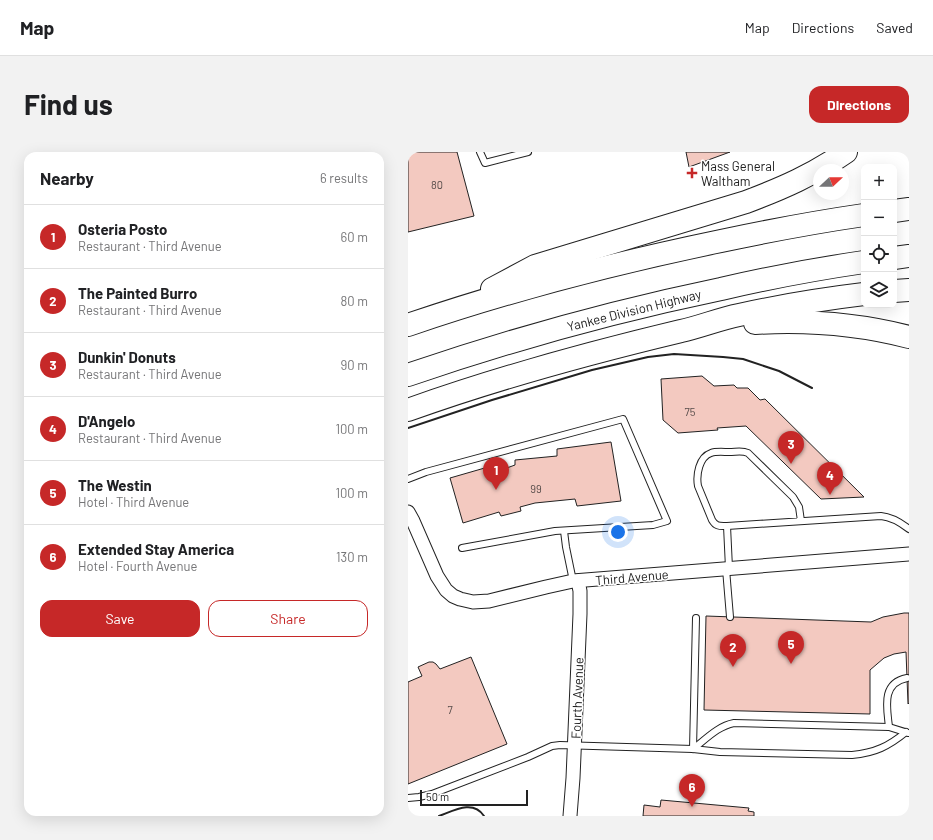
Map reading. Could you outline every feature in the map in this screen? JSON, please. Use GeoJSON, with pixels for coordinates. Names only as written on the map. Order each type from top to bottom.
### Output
{"type":"FeatureCollection","features":[{"type":"Feature","properties":{"kind":"highway"},"geometry":{"type":"LineString","coordinates":[[450,312],[534,266],[746,202],[800,180],[824,167],[846,152]]}},
{"type":"Feature","properties":{"kind":"highway"},"geometry":{"type":"LineString","coordinates":[[897,211],[909,209]]}},
{"type":"Feature","properties":{"kind":"highway"},"geometry":{"type":"LineString","coordinates":[[408,325],[549,282],[640,258],[754,234],[861,216]]}},
{"type":"Feature","properties":{"kind":"highway"},"geometry":{"type":"LineString","coordinates":[[897,258],[909,256]]}},
{"type":"Feature","properties":{"kind":"highway","name":"Yankee Division Highway"},"geometry":{"type":"LineString","coordinates":[[408,375],[512,342],[644,306],[801,272],[861,262]]}},
{"type":"Feature","properties":{"kind":"highway"},"geometry":{"type":"LineString","coordinates":[[897,291],[909,290]]}},
{"type":"Feature","properties":{"kind":"highway"},"geometry":{"type":"LineString","coordinates":[[408,410],[511,376],[612,348],[690,329],[737,315],[806,302],[861,294]]}},
{"type":"Feature","properties":{"kind":"highway"},"geometry":{"type":"LineString","coordinates":[[690,329],[758,323],[797,322],[857,327],[909,337]]}},
{"type":"Feature","properties":{"kind":"street","name":"Third Avenue"},"geometry":{"type":"LineString","coordinates":[[408,512],[440,582],[453,596],[473,602],[489,601],[553,585],[576,581],[909,554]]}},
{"type":"Feature","properties":{"kind":"street","name":"Fourth Avenue"},"geometry":{"type":"LineString","coordinates":[[570,816],[580,614],[580,591],[576,581]]}},
{"type":"Feature","properties":{"kind":"lane"},"geometry":{"type":"LineString","coordinates":[[480,152],[485,163],[528,152]]}},
{"type":"Feature","properties":{"kind":"lane"},"geometry":{"type":"LineString","coordinates":[[408,479],[426,472],[623,419],[667,521],[653,526],[547,533],[462,548]]}},
{"type":"Feature","properties":{"kind":"lane"},"geometry":{"type":"LineString","coordinates":[[801,522],[799,507],[793,497],[748,453],[743,451],[713,453],[706,455],[697,472],[697,481],[700,492],[716,526],[801,522],[881,516],[895,519],[909,529]]}},
{"type":"Feature","properties":{"kind":"lane"},"geometry":{"type":"LineString","coordinates":[[727,526],[730,617]]}},
{"type":"Feature","properties":{"kind":"lane"},"geometry":{"type":"LineString","coordinates":[[564,531],[566,547],[576,581]]}},
{"type":"Feature","properties":{"kind":"lane"},"geometry":{"type":"LineString","coordinates":[[693,749],[696,618]]}},
{"type":"Feature","properties":{"kind":"lane"},"geometry":{"type":"LineString","coordinates":[[889,727],[886,702],[888,692],[893,685],[907,678]]}},
{"type":"Feature","properties":{"kind":"lane"},"geometry":{"type":"LineString","coordinates":[[693,749],[719,729],[734,722],[889,727],[907,732]]}},
{"type":"Feature","properties":{"kind":"lane"},"geometry":{"type":"LineString","coordinates":[[408,798],[432,794],[528,757],[552,746],[560,745],[693,749],[720,752],[852,755],[874,751],[888,745],[907,732]]}},
{"type":"Feature","properties":{"kind":"building"},"geometry":{"type":"Polygon","coordinates":[[[408,152],[457,152],[474,216],[408,232],[408,152]]]}},
{"type":"Feature","properties":{"kind":"building"},"geometry":{"type":"Polygon","coordinates":[[[686,152],[730,152],[689,167],[686,152]]]}},
{"type":"Feature","properties":{"kind":"building"},"geometry":{"type":"Polygon","coordinates":[[[702,376],[714,386],[734,385],[737,388],[748,388],[760,400],[765,399],[864,497],[821,499],[746,426],[678,433],[663,420],[661,379],[702,376]]]}},
{"type":"Feature","properties":{"kind":"building"},"geometry":{"type":"Polygon","coordinates":[[[611,442],[621,501],[577,506],[575,499],[535,503],[520,507],[521,511],[501,516],[499,512],[463,523],[450,478],[502,463],[504,469],[515,465],[515,460],[557,456],[557,449],[611,442]]]}},
{"type":"Feature","properties":{"kind":"building"},"geometry":{"type":"Polygon","coordinates":[[[909,613],[908,704],[906,652],[894,654],[884,658],[870,670],[870,714],[704,710],[706,616],[871,622],[883,617],[909,613]]]}},
{"type":"Feature","properties":{"kind":"building"},"geometry":{"type":"Polygon","coordinates":[[[471,657],[507,744],[408,784],[408,682],[422,676],[418,667],[429,662],[433,662],[440,669],[471,657]]]}},
{"type":"Feature","properties":{"kind":"building"},"geometry":{"type":"Polygon","coordinates":[[[661,800],[749,808],[748,811],[754,812],[754,816],[643,816],[644,805],[660,807],[661,800]]]}},
{"type":"Feature","properties":{"kind":"wall"},"geometry":{"type":"LineString","coordinates":[[408,428],[492,400],[592,370],[648,357],[674,354],[743,359],[779,371],[812,388]]}},
{"type":"Feature","properties":{"kind":"wall"},"geometry":{"type":"LineString","coordinates":[[439,816],[456,809],[469,807],[474,808],[484,816]]}},
{"type":"Feature","properties":{"kind":"place","name":"Mass General Waltham"},"geometry":{"type":"Point","coordinates":[692,173]}},
{"type":"Feature","properties":{"kind":"place","name":"Dunkin' Donuts"},"geometry":{"type":"Point","coordinates":[791,464]}},
{"type":"Feature","properties":{"kind":"place","name":"Osteria Posto"},"geometry":{"type":"Point","coordinates":[496,490]}},
{"type":"Feature","properties":{"kind":"place","name":"D'Angelo"},"geometry":{"type":"Point","coordinates":[830,495]}},
{"type":"Feature","properties":{"kind":"place","name":"The Westin"},"geometry":{"type":"Point","coordinates":[791,664]}},
{"type":"Feature","properties":{"kind":"place","name":"The Painted Burro"},"geometry":{"type":"Point","coordinates":[733,667]}},
{"type":"Feature","properties":{"kind":"place","name":"Extended Stay America"},"geometry":{"type":"Point","coordinates":[692,807]}}]}
